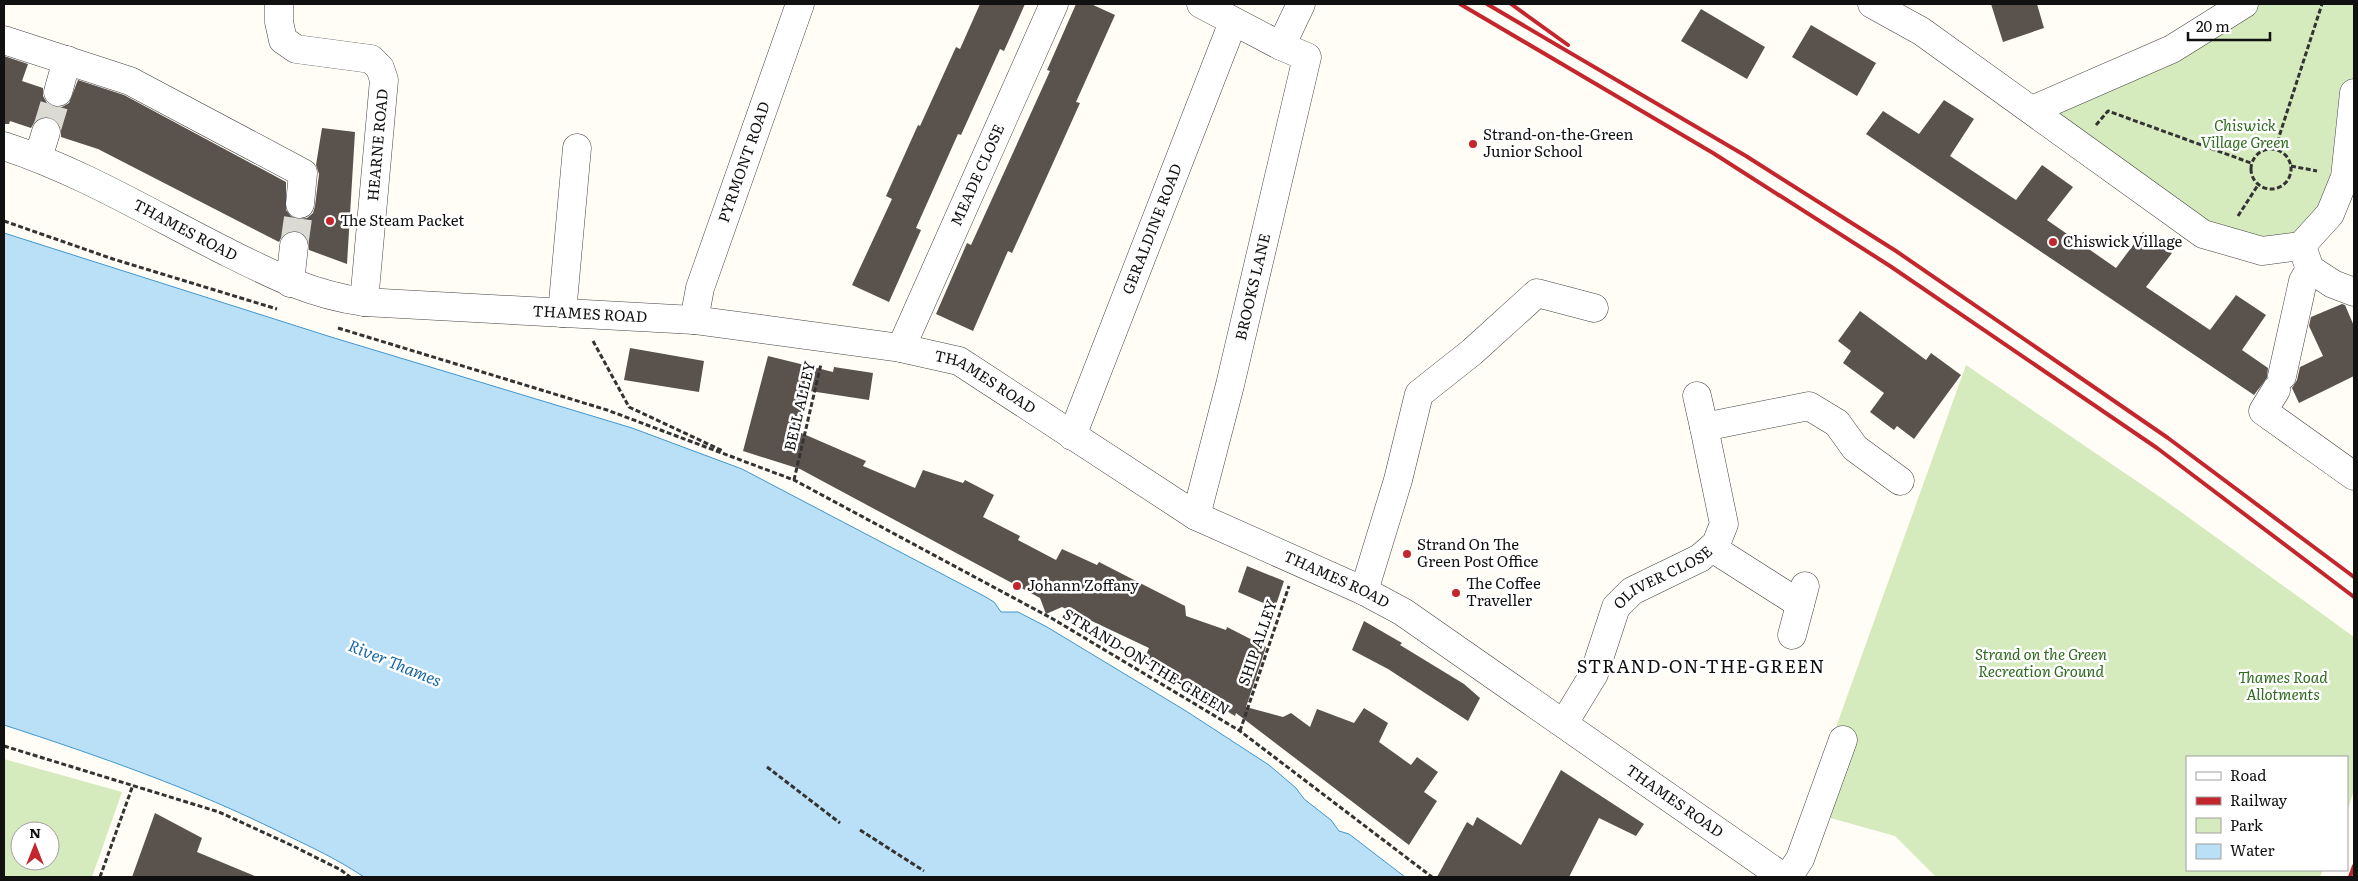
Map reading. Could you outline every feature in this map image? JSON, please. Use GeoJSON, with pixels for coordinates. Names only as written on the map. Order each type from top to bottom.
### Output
{"type":"FeatureCollection","features":[{"type":"Feature","properties":{"kind":"street","name":"HEARNE ROAD"},"geometry":{"type":"LineString","coordinates":[[279,4],[279,22],[283,40],[296,49],[371,59],[380,68],[384,80],[364,302]]}},
{"type":"Feature","properties":{"kind":"street","name":"PYRMONT ROAD"},"geometry":{"type":"LineString","coordinates":[[694,320],[700,288],[800,4]]}},
{"type":"Feature","properties":{"kind":"street","name":"MEADE CLOSE"},"geometry":{"type":"LineString","coordinates":[[901,348],[1054,4]]}},
{"type":"Feature","properties":{"kind":"street"},"geometry":{"type":"LineString","coordinates":[[1201,4],[1281,46],[1301,4]]}},
{"type":"Feature","properties":{"kind":"street"},"geometry":{"type":"LineString","coordinates":[[1872,4],[1921,31],[2203,234],[2262,251],[2306,258],[2333,284],[2354,292]]}},
{"type":"Feature","properties":{"kind":"street"},"geometry":{"type":"LineString","coordinates":[[2032,110],[2172,49],[2244,4]]}},
{"type":"Feature","properties":{"kind":"street","name":"GERALDINE ROAD"},"geometry":{"type":"LineString","coordinates":[[1072,436],[1233,22]]}},
{"type":"Feature","properties":{"kind":"street"},"geometry":{"type":"LineString","coordinates":[[4,40],[130,81],[303,172],[300,204]]}},
{"type":"Feature","properties":{"kind":"street","name":"BROOKS LANE"},"geometry":{"type":"LineString","coordinates":[[1196,516],[1230,384],[1307,57],[1281,46]]}},
{"type":"Feature","properties":{"kind":"street"},"geometry":{"type":"LineString","coordinates":[[58,92],[67,60]]}},
{"type":"Feature","properties":{"kind":"street"},"geometry":{"type":"LineString","coordinates":[[2354,93],[2345,177],[2330,214],[2306,258],[2303,281],[2279,383],[2263,411],[2354,476]]}},
{"type":"Feature","properties":{"kind":"street","name":"THAMES ROAD"},"geometry":{"type":"LineString","coordinates":[[4,146],[42,145],[80,176],[290,283],[340,299],[364,302],[694,320],[901,348],[959,361],[1196,516],[1364,592],[1403,612],[1784,877]]}},
{"type":"Feature","properties":{"kind":"street"},"geometry":{"type":"LineString","coordinates":[[562,313],[577,148]]}},
{"type":"Feature","properties":{"kind":"street"},"geometry":{"type":"LineString","coordinates":[[290,283],[294,246]]}},
{"type":"Feature","properties":{"kind":"street"},"geometry":{"type":"LineString","coordinates":[[1364,592],[1398,480],[1419,394],[1472,352],[1537,293],[1594,308]]}},
{"type":"Feature","properties":{"kind":"street","name":"OLIVER CLOSE"},"geometry":{"type":"LineString","coordinates":[[1564,723],[1594,674],[1616,607],[1632,591],[1700,558],[1716,544],[1724,524],[1697,396]]}},
{"type":"Feature","properties":{"kind":"street"},"geometry":{"type":"LineString","coordinates":[[1704,427],[1809,406],[1837,423],[1855,448],[1900,481]]}},
{"type":"Feature","properties":{"kind":"street"},"geometry":{"type":"LineString","coordinates":[[1712,548],[1802,595],[1792,635]]}},
{"type":"Feature","properties":{"kind":"street"},"geometry":{"type":"LineString","coordinates":[[1788,877],[1800,859],[1843,740]]}},
{"type":"Feature","properties":{"kind":"path"},"geometry":{"type":"LineString","coordinates":[[2275,149],[2322,4]]}},
{"type":"Feature","properties":{"kind":"path"},"geometry":{"type":"LineString","coordinates":[[2079,144],[2108,112],[2251,162]]}},
{"type":"Feature","properties":{"kind":"path"},"geometry":{"type":"LineString","coordinates":[[2275,149],[2284,153],[2290,162],[2289,177],[2283,185],[2273,189],[2258,185],[2250,172],[2251,162],[2254,157],[2263,150],[2275,149]]}},
{"type":"Feature","properties":{"kind":"path"},"geometry":{"type":"LineString","coordinates":[[2222,240],[2258,185]]}},
{"type":"Feature","properties":{"kind":"path"},"geometry":{"type":"LineString","coordinates":[[4,221],[113,259],[285,312]]}},
{"type":"Feature","properties":{"kind":"path"},"geometry":{"type":"LineString","coordinates":[[332,326],[607,410],[745,461]]}},
{"type":"Feature","properties":{"kind":"path","name":"BELL ALLEY"},"geometry":{"type":"LineString","coordinates":[[794,480],[827,337]]}},
{"type":"Feature","properties":{"kind":"path"},"geometry":{"type":"LineString","coordinates":[[592,340],[629,407],[745,461]]}},
{"type":"Feature","properties":{"kind":"path","name":"STRAND-ON-THE-GREEN"},"geometry":{"type":"LineString","coordinates":[[745,461],[794,480],[1053,619],[1240,732],[1432,877]]}},
{"type":"Feature","properties":{"kind":"path","name":"SHIP ALLEY"},"geometry":{"type":"LineString","coordinates":[[1240,732],[1298,562]]}},
{"type":"Feature","properties":{"kind":"path"},"geometry":{"type":"LineString","coordinates":[[4,746],[220,812],[300,849],[341,870],[350,877]]}},
{"type":"Feature","properties":{"kind":"path"},"geometry":{"type":"LineString","coordinates":[[767,767],[840,823]]}},
{"type":"Feature","properties":{"kind":"path"},"geometry":{"type":"LineString","coordinates":[[100,877],[133,785]]}},
{"type":"Feature","properties":{"kind":"path"},"geometry":{"type":"LineString","coordinates":[[860,830],[924,871]]}},
{"type":"Feature","properties":{"kind":"green space","name":"Chiswick Village Green"},"geometry":{"type":"Polygon","coordinates":[[[2254,4],[2354,4],[2354,150],[2307,255],[2200,237],[2032,115],[2254,4]]]}},
{"type":"Feature","properties":{"kind":"green space","name":"Strand on the Green Recreation Ground"},"geometry":{"type":"Polygon","coordinates":[[[1966,365],[2163,499],[2354,637],[2354,790],[2348,809],[2348,756],[2186,756],[2186,871],[2323,871],[2320,877],[1936,877],[1895,836],[1816,814],[1825,758],[1966,365]]]}},
{"type":"Feature","properties":{"kind":"green space"},"geometry":{"type":"Polygon","coordinates":[[[4,759],[122,792],[92,877],[4,877],[4,759]]]}},
{"type":"Feature","properties":{"kind":"water","name":"River Thames"},"geometry":{"type":"Polygon","coordinates":[[[4,233],[331,337],[632,428],[742,469],[984,596],[994,602],[1001,612],[1018,612],[1047,627],[1186,711],[1269,765],[1296,788],[1304,799],[1331,820],[1339,831],[1349,834],[1405,877],[364,877],[315,849],[216,802],[111,761],[4,725],[4,233]]]}},
{"type":"Feature","properties":{"kind":"building"},"geometry":{"type":"Polygon","coordinates":[[[980,4],[1025,4],[1004,51],[1000,49],[961,135],[958,134],[916,228],[921,230],[889,302],[852,285],[892,199],[886,196],[918,125],[920,126],[956,47],[960,49],[980,4]]]}},
{"type":"Feature","properties":{"kind":"building"},"geometry":{"type":"Polygon","coordinates":[[[1076,4],[1091,4],[1115,15],[1076,102],[1080,103],[1012,253],[1008,251],[973,331],[936,314],[967,243],[971,245],[1050,71],[1047,70],[1076,4]]]}},
{"type":"Feature","properties":{"kind":"building"},"geometry":{"type":"Polygon","coordinates":[[[1991,4],[2037,4],[2044,28],[2003,42],[1991,4]]]}},
{"type":"Feature","properties":{"kind":"building"},"geometry":{"type":"Polygon","coordinates":[[[1701,9],[1765,47],[1747,79],[1681,41],[1701,9]]]}},
{"type":"Feature","properties":{"kind":"building"},"geometry":{"type":"Polygon","coordinates":[[[1811,25],[1876,63],[1857,96],[1792,57],[1811,25]]]}},
{"type":"Feature","properties":{"kind":"building"},"geometry":{"type":"Polygon","coordinates":[[[4,56],[28,64],[22,81],[43,88],[43,96],[47,103],[53,107],[62,107],[69,103],[78,80],[124,95],[286,182],[286,210],[291,216],[298,219],[307,218],[313,213],[315,206],[319,174],[316,165],[322,128],[355,132],[347,264],[309,250],[308,240],[303,233],[296,231],[288,232],[282,236],[279,242],[98,149],[61,137],[61,128],[57,121],[51,117],[42,117],[35,121],[31,128],[10,121],[9,124],[4,124],[4,56]]]}},
{"type":"Feature","properties":{"kind":"building","name":"Chiswick Village"},"geometry":{"type":"Polygon","coordinates":[[[1944,100],[1974,119],[1950,156],[2016,200],[2042,165],[2073,187],[2047,220],[2116,268],[2143,232],[2172,253],[2146,287],[2210,330],[2236,295],[2266,315],[2242,350],[2268,368],[2267,378],[2254,395],[1866,134],[1883,111],[1919,134],[1944,100]]]}},
{"type":"Feature","properties":{"kind":"building"},"geometry":{"type":"Polygon","coordinates":[[[2342,304],[2345,305],[2354,326],[2354,376],[2299,403],[2292,388],[2297,380],[2300,367],[2323,356],[2309,326],[2311,317],[2342,304]]]}},
{"type":"Feature","properties":{"kind":"building"},"geometry":{"type":"Polygon","coordinates":[[[1860,311],[1926,360],[1931,353],[1961,375],[1914,439],[1897,426],[1894,430],[1870,412],[1884,393],[1843,363],[1851,351],[1838,341],[1860,311]]]}},
{"type":"Feature","properties":{"kind":"building"},"geometry":{"type":"Polygon","coordinates":[[[630,348],[704,361],[699,392],[624,380],[630,348]]]}},
{"type":"Feature","properties":{"kind":"building"},"geometry":{"type":"Polygon","coordinates":[[[768,356],[833,372],[834,367],[873,373],[869,400],[810,391],[799,432],[866,461],[863,466],[915,488],[923,470],[963,483],[965,480],[994,495],[983,517],[1020,536],[1018,540],[1056,560],[1062,549],[1097,565],[1099,562],[1185,606],[1186,616],[1226,630],[1227,627],[1266,647],[1246,707],[1283,717],[1291,713],[1310,727],[1317,709],[1354,723],[1364,708],[1388,723],[1379,742],[1411,765],[1417,757],[1438,772],[1424,792],[1437,801],[1409,845],[1236,713],[1235,716],[1168,676],[1170,669],[1145,657],[1149,648],[1062,607],[1046,614],[1040,598],[800,469],[743,451],[768,356]]]}},
{"type":"Feature","properties":{"kind":"building"},"geometry":{"type":"Polygon","coordinates":[[[1247,566],[1284,581],[1275,608],[1238,592],[1247,566]]]}},
{"type":"Feature","properties":{"kind":"building"},"geometry":{"type":"Polygon","coordinates":[[[1364,621],[1402,643],[1400,645],[1464,684],[1480,698],[1468,721],[1388,669],[1352,650],[1364,621]]]}},
{"type":"Feature","properties":{"kind":"building"},"geometry":{"type":"Polygon","coordinates":[[[1561,770],[1644,824],[1636,836],[1599,818],[1569,877],[1437,877],[1467,822],[1473,826],[1477,817],[1521,845],[1561,770]]]}},
{"type":"Feature","properties":{"kind":"building"},"geometry":{"type":"Polygon","coordinates":[[[155,813],[202,838],[197,852],[257,877],[132,877],[155,813]]]}},
{"type":"Feature","properties":{"kind":"tunnel"},"geometry":{"type":"LineString","coordinates":[[46,132],[58,92]]}},
{"type":"Feature","properties":{"kind":"tunnel"},"geometry":{"type":"LineString","coordinates":[[294,246],[300,204]]}},
{"type":"Feature","properties":{"kind":"railway"},"geometry":{"type":"LineString","coordinates":[[1460,4],[1713,153],[1890,266],[2157,448],[2354,597]]}},
{"type":"Feature","properties":{"kind":"railway"},"geometry":{"type":"LineString","coordinates":[[1487,4],[1746,156],[1896,251],[2168,438],[2354,577]]}},
{"type":"Feature","properties":{"kind":"railway"},"geometry":{"type":"LineString","coordinates":[[1511,4],[1568,45]]}},
{"type":"Feature","properties":{"kind":"railway"},"geometry":{"type":"LineString","coordinates":[[2350,877],[2354,866]]}},
{"type":"Feature","properties":{"kind":"place","name":"Strand-on-the-Green Junior School"},"geometry":{"type":"Point","coordinates":[1473,144]}},
{"type":"Feature","properties":{"kind":"place","name":"The Steam Packet"},"geometry":{"type":"Point","coordinates":[330,221]}},
{"type":"Feature","properties":{"kind":"place","name":"Chiswick Village"},"geometry":{"type":"Point","coordinates":[2053,242]}},
{"type":"Feature","properties":{"kind":"place","name":"Strand On The Green Post Office"},"geometry":{"type":"Point","coordinates":[1407,554]}},
{"type":"Feature","properties":{"kind":"place","name":"Johann Zoffany"},"geometry":{"type":"Point","coordinates":[1017,586]}},
{"type":"Feature","properties":{"kind":"place","name":"The Coffee Traveller"},"geometry":{"type":"Point","coordinates":[1456,593]}},
{"type":"Feature","properties":{"kind":"district","name":"STRAND-ON-THE-GREEN"},"geometry":{"type":"Point","coordinates":[1701,667]}},
{"type":"Feature","properties":{"kind":"park label","name":"Thames Road Allotments"},"geometry":{"type":"Point","coordinates":[2283,686]}}]}
